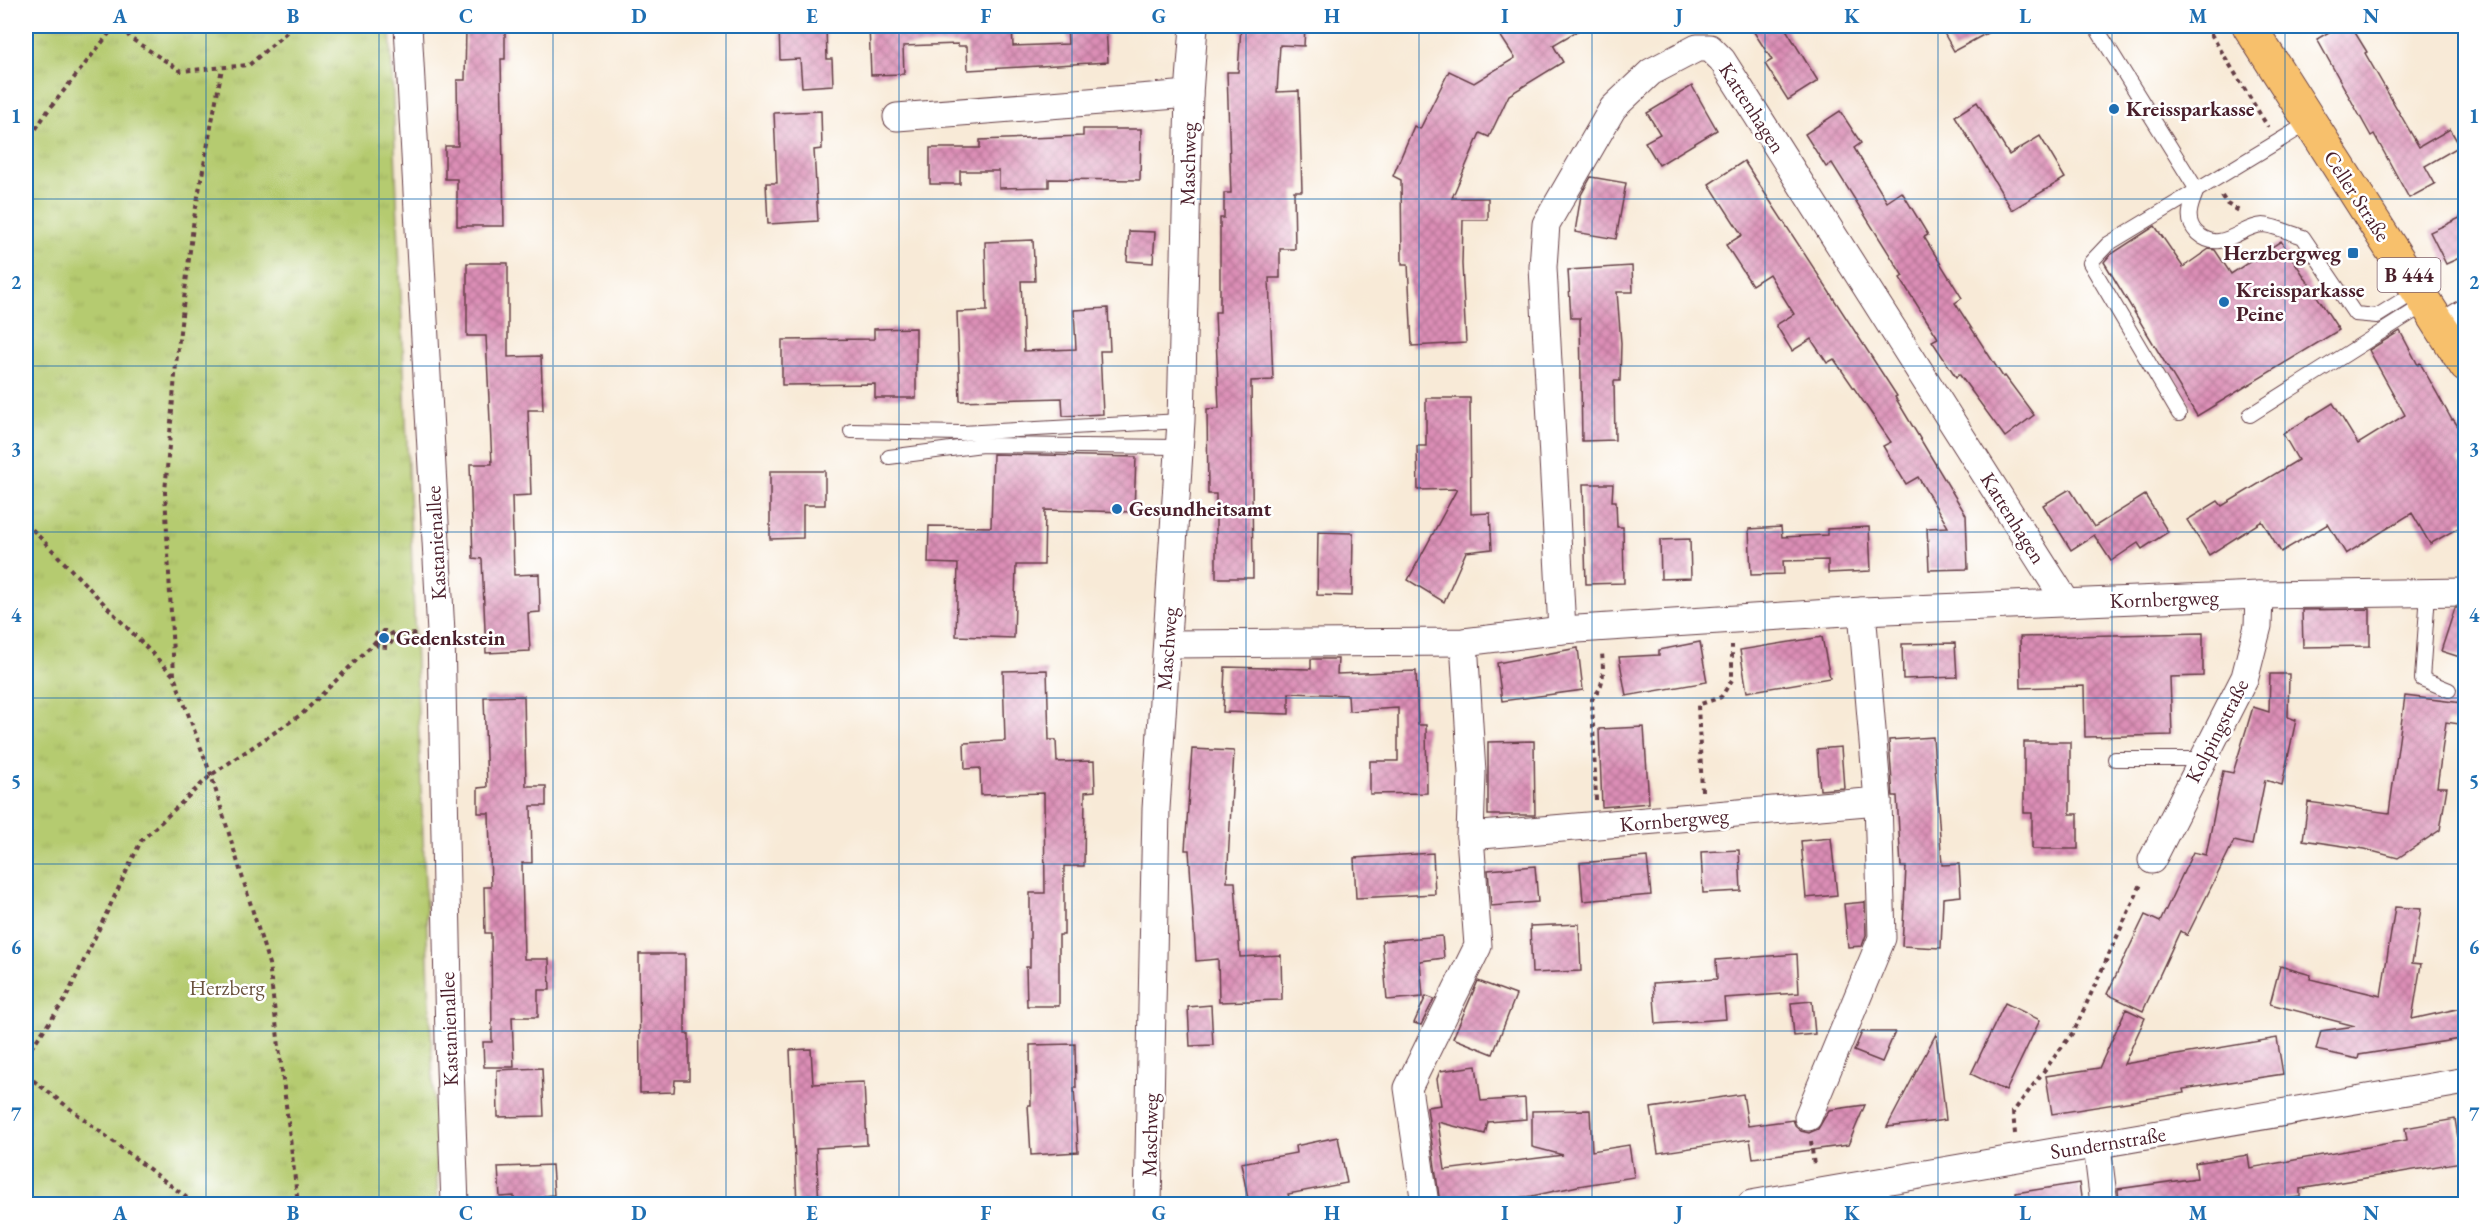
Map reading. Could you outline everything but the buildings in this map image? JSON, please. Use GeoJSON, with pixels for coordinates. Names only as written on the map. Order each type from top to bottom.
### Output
{"type":"FeatureCollection","features":[{"type":"Feature","properties":{"kind":"main road","name":"Celler Straße"},"geometry":{"type":"LineString","coordinates":[[2249,26],[2310,122],[2438,308],[2466,366]]}},
{"type":"Feature","properties":{"kind":"street","name":"Kastanienallee"},"geometry":{"type":"LineString","coordinates":[[408,26],[441,633],[455,1204]]}},
{"type":"Feature","properties":{"kind":"street","name":"Maschweg"},"geometry":{"type":"LineString","coordinates":[[1148,1204],[1156,809],[1181,421],[1189,94],[1194,26]]}},
{"type":"Feature","properties":{"kind":"street","name":"Kattenhagen"},"geometry":{"type":"LineString","coordinates":[[1562,630],[1543,267],[1546,224],[1613,108],[1651,72],[1697,48],[1710,48],[1722,60],[2067,603]]}},
{"type":"Feature","properties":{"kind":"street","name":"Maschweg"},"geometry":{"type":"LineString","coordinates":[[897,117],[1189,94]]}},
{"type":"Feature","properties":{"kind":"street","name":"Kornbergweg"},"geometry":{"type":"LineString","coordinates":[[1168,644],[1464,642],[1562,630],[1862,611],[2259,595],[2466,592]]}},
{"type":"Feature","properties":{"kind":"street","name":"Kolpingstraße"},"geometry":{"type":"LineString","coordinates":[[2152,860],[2246,676],[2258,626],[2259,595]]}},
{"type":"Feature","properties":{"kind":"street"},"geometry":{"type":"LineString","coordinates":[[1808,1117],[1881,938],[1878,801],[1862,611]]}},
{"type":"Feature","properties":{"kind":"street"},"geometry":{"type":"LineString","coordinates":[[1425,1204],[1408,1088],[1478,946],[1470,836],[1472,773],[1464,642]]}},
{"type":"Feature","properties":{"kind":"street","name":"Kornbergweg"},"geometry":{"type":"LineString","coordinates":[[1470,836],[1878,801]]}},
{"type":"Feature","properties":{"kind":"street","name":"Sundernstraße"},"geometry":{"type":"LineString","coordinates":[[1751,1204],[2466,1081]]}},
{"type":"Feature","properties":{"kind":"street"},"geometry":{"type":"LineString","coordinates":[[2097,1146],[2104,1204]]}},
{"type":"Feature","properties":{"kind":"lane"},"geometry":{"type":"LineString","coordinates":[[2095,26],[2197,190]]}},
{"type":"Feature","properties":{"kind":"lane"},"geometry":{"type":"LineString","coordinates":[[2179,414],[2090,263],[2108,244],[2310,122]]}},
{"type":"Feature","properties":{"kind":"lane"},"geometry":{"type":"LineString","coordinates":[[2197,190],[2189,211],[2191,227],[2202,237],[2220,242],[2262,225],[2303,237],[2355,315],[2377,316],[2438,308]]}},
{"type":"Feature","properties":{"kind":"lane"},"geometry":{"type":"LineString","coordinates":[[2250,416],[2438,308]]}},
{"type":"Feature","properties":{"kind":"lane"},"geometry":{"type":"LineString","coordinates":[[851,431],[962,432],[1181,421]]}},
{"type":"Feature","properties":{"kind":"lane"},"geometry":{"type":"LineString","coordinates":[[889,457],[982,446],[1179,447]]}},
{"type":"Feature","properties":{"kind":"lane"},"geometry":{"type":"LineString","coordinates":[[2428,593],[2422,679],[2449,690]]}},
{"type":"Feature","properties":{"kind":"lane"},"geometry":{"type":"LineString","coordinates":[[2115,759],[2202,759]]}},
{"type":"Feature","properties":{"kind":"path"},"geometry":{"type":"LineString","coordinates":[[26,144],[47,112],[115,26]]}},
{"type":"Feature","properties":{"kind":"path"},"geometry":{"type":"LineString","coordinates":[[122,26],[130,38],[181,71],[249,65],[291,26]]}},
{"type":"Feature","properties":{"kind":"path"},"geometry":{"type":"LineString","coordinates":[[2206,26],[2277,142]]}},
{"type":"Feature","properties":{"kind":"path"},"geometry":{"type":"LineString","coordinates":[[222,68],[194,218],[176,364],[165,492],[174,676],[211,775],[269,964],[298,1204]]}},
{"type":"Feature","properties":{"kind":"path"},"geometry":{"type":"LineString","coordinates":[[2211,182],[2227,204],[2262,225]]}},
{"type":"Feature","properties":{"kind":"path"},"geometry":{"type":"LineString","coordinates":[[26,523],[174,676]]}},
{"type":"Feature","properties":{"kind":"path"},"geometry":{"type":"LineString","coordinates":[[1704,817],[1698,705],[1721,697],[1732,680],[1731,620]]}},
{"type":"Feature","properties":{"kind":"path"},"geometry":{"type":"LineString","coordinates":[[1594,767],[1593,699],[1600,692],[1604,680],[1601,627]]}},
{"type":"Feature","properties":{"kind":"path"},"geometry":{"type":"LineString","coordinates":[[26,1055],[65,1000],[141,841],[211,775],[302,714],[375,642],[375,636],[379,631],[390,631],[393,636],[388,647],[378,646],[375,642]]}},
{"type":"Feature","properties":{"kind":"path"},"geometry":{"type":"LineString","coordinates":[[2017,1158],[2013,1112],[2074,1030],[2152,860]]}},
{"type":"Feature","properties":{"kind":"path"},"geometry":{"type":"LineString","coordinates":[[26,1075],[195,1204]]}},
{"type":"Feature","properties":{"kind":"path"},"geometry":{"type":"LineString","coordinates":[[1808,1117],[1818,1194]]}},
{"type":"Feature","properties":{"kind":"green space","name":"Herzberg"},"geometry":{"type":"Polygon","coordinates":[[[26,26],[390,26],[438,1204],[26,1204],[26,26]]]}},
{"type":"Feature","properties":{"kind":"place","name":"Kreissparkasse"},"geometry":{"type":"Point","coordinates":[2114,109]}},
{"type":"Feature","properties":{"kind":"place","name":"Herzbergweg"},"geometry":{"type":"Point","coordinates":[2353,253]}},
{"type":"Feature","properties":{"kind":"place","name":"Kreissparkasse Peine"},"geometry":{"type":"Point","coordinates":[2224,302]}},
{"type":"Feature","properties":{"kind":"place","name":"Gesundheitsamt"},"geometry":{"type":"Point","coordinates":[1117,509]}},
{"type":"Feature","properties":{"kind":"place","name":"Gedenkstein"},"geometry":{"type":"Point","coordinates":[384,638]}}]}
